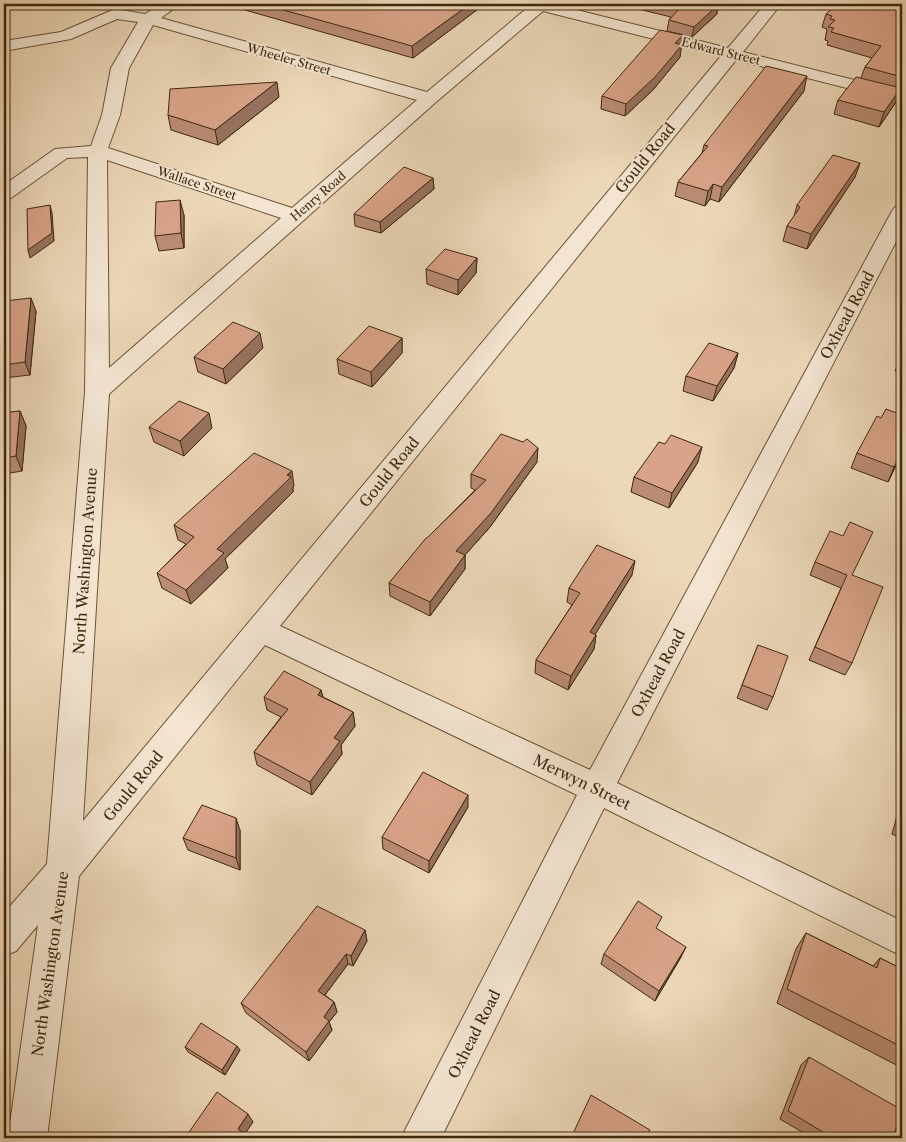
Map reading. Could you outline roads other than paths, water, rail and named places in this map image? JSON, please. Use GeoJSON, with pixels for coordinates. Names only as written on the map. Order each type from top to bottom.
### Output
{"type":"FeatureCollection","features":[{"type":"Feature","properties":{"kind":"street","name":"North Washington Avenue"},"geometry":{"type":"LineString","coordinates":[[27,1138],[63,870],[97,391],[98,151],[111,115],[120,68],[148,19],[172,4]]}},
{"type":"Feature","properties":{"kind":"street","name":"Gould Road"},"geometry":{"type":"LineString","coordinates":[[4,939],[63,870],[773,4]]}},
{"type":"Feature","properties":{"kind":"street","name":"Edward Street"},"geometry":{"type":"LineString","coordinates":[[540,5],[902,97]]}},
{"type":"Feature","properties":{"kind":"street","name":"Henry Road"},"geometry":{"type":"LineString","coordinates":[[97,391],[430,98],[540,5]]}},
{"type":"Feature","properties":{"kind":"street","name":"Wheeler Street"},"geometry":{"type":"LineString","coordinates":[[4,46],[65,36],[115,14],[148,19],[430,98]]}},
{"type":"Feature","properties":{"kind":"street"},"geometry":{"type":"LineString","coordinates":[[4,194],[62,153],[98,151]]}},
{"type":"Feature","properties":{"kind":"street","name":"Wallace Street"},"geometry":{"type":"LineString","coordinates":[[98,151],[296,216]]}},
{"type":"Feature","properties":{"kind":"street","name":"Oxhead Road"},"geometry":{"type":"LineString","coordinates":[[420,1138],[597,789],[902,212]]}},
{"type":"Feature","properties":{"kind":"street","name":"Merwyn Street"},"geometry":{"type":"LineString","coordinates":[[260,630],[597,789],[902,939]]}}]}
